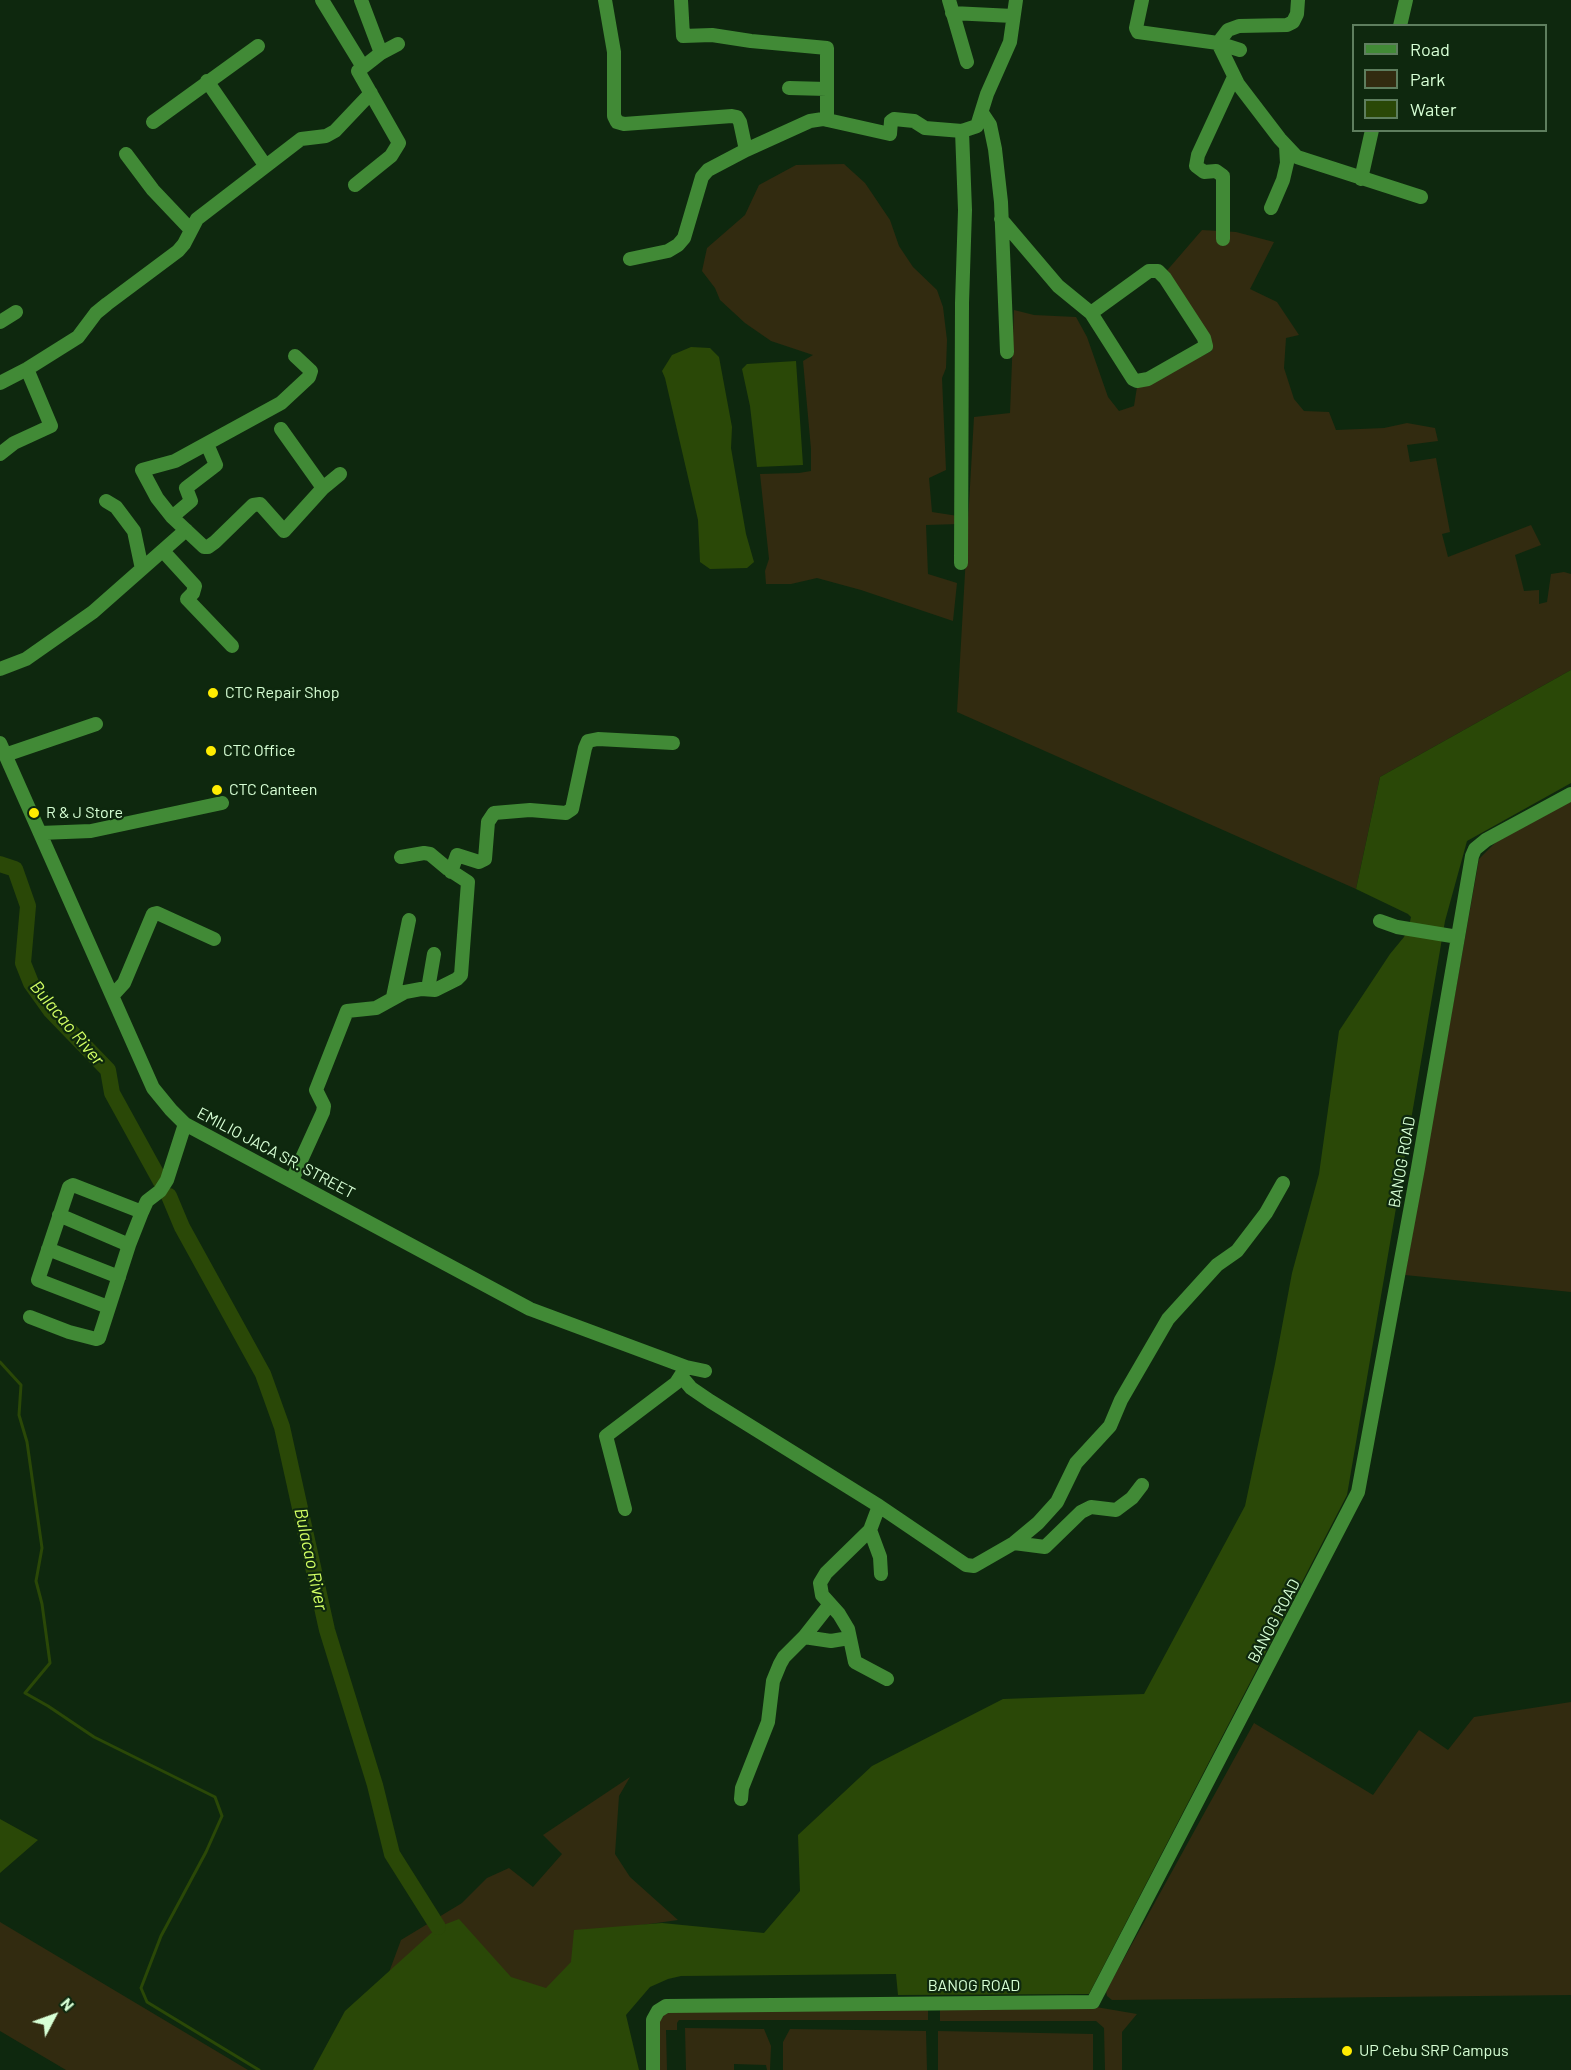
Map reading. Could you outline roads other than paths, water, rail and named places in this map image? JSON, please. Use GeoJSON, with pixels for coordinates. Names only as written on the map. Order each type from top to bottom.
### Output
{"type":"FeatureCollection","features":[{"type":"Feature","properties":{"kind":"street"},"geometry":{"type":"LineString","coordinates":[[322,0],[363,67]]}},
{"type":"Feature","properties":{"kind":"street"},"geometry":{"type":"LineString","coordinates":[[361,0],[381,53]]}},
{"type":"Feature","properties":{"kind":"street"},"geometry":{"type":"LineString","coordinates":[[605,0],[614,52],[614,116],[617,122],[737,117],[746,150]]}},
{"type":"Feature","properties":{"kind":"street"},"geometry":{"type":"LineString","coordinates":[[681,0],[683,36],[712,35],[827,48],[827,120]]}},
{"type":"Feature","properties":{"kind":"street"},"geometry":{"type":"LineString","coordinates":[[630,259],[668,251],[678,245],[684,238],[702,177],[717,165],[810,121],[827,120],[890,134],[891,121],[894,119],[914,121],[925,128],[962,131],[977,126],[987,94],[1010,42],[1016,0]]}},
{"type":"Feature","properties":{"kind":"street"},"geometry":{"type":"LineString","coordinates":[[1142,0],[1136,28],[1138,32],[1218,44],[1240,50]]}},
{"type":"Feature","properties":{"kind":"street"},"geometry":{"type":"LineString","coordinates":[[1218,44],[1228,30],[1239,26],[1287,25],[1293,22],[1297,14],[1298,0]]}},
{"type":"Feature","properties":{"kind":"street"},"geometry":{"type":"LineString","coordinates":[[1400,24],[1406,0]]}},
{"type":"Feature","properties":{"kind":"street"},"geometry":{"type":"LineString","coordinates":[[967,62],[951,6],[1014,16]]}},
{"type":"Feature","properties":{"kind":"street"},"geometry":{"type":"LineString","coordinates":[[355,185],[391,156],[399,143],[358,71],[381,53],[398,44]]}},
{"type":"Feature","properties":{"kind":"street"},"geometry":{"type":"LineString","coordinates":[[1218,44],[1234,77],[1255,108],[1297,157],[1421,197]]}},
{"type":"Feature","properties":{"kind":"street"},"geometry":{"type":"LineString","coordinates":[[153,122],[258,46]]}},
{"type":"Feature","properties":{"kind":"street"},"geometry":{"type":"LineString","coordinates":[[1223,239],[1223,176],[1216,171],[1204,172],[1196,166],[1198,155],[1234,77]]}},
{"type":"Feature","properties":{"kind":"street"},"geometry":{"type":"LineString","coordinates":[[207,81],[265,165]]}},
{"type":"Feature","properties":{"kind":"street"},"geometry":{"type":"LineString","coordinates":[[789,88],[827,89]]}},
{"type":"Feature","properties":{"kind":"street"},"geometry":{"type":"LineString","coordinates":[[0,383],[78,337],[96,313],[178,251],[197,219],[301,139],[326,136],[335,131],[371,93]]}},
{"type":"Feature","properties":{"kind":"street"},"geometry":{"type":"LineString","coordinates":[[982,113],[990,125],[995,148],[1001,219],[1007,352]]}},
{"type":"Feature","properties":{"kind":"street"},"geometry":{"type":"LineString","coordinates":[[961,563],[962,303],[965,210],[962,131]]}},
{"type":"Feature","properties":{"kind":"street"},"geometry":{"type":"LineString","coordinates":[[1361,179],[1372,132]]}},
{"type":"Feature","properties":{"kind":"street"},"geometry":{"type":"LineString","coordinates":[[1271,208],[1283,180],[1287,163],[1286,146]]}},
{"type":"Feature","properties":{"kind":"street"},"geometry":{"type":"LineString","coordinates":[[126,154],[153,190],[190,229]]}},
{"type":"Feature","properties":{"kind":"street"},"geometry":{"type":"LineString","coordinates":[[1001,219],[1058,286],[1091,314],[1125,368],[1137,381],[1161,372],[1206,346],[1204,338],[1165,278],[1158,271],[1149,271],[1091,314]]}},
{"type":"Feature","properties":{"kind":"street"},"geometry":{"type":"LineString","coordinates":[[0,322],[16,312]]}},
{"type":"Feature","properties":{"kind":"street"},"geometry":{"type":"LineString","coordinates":[[295,356],[311,371],[309,377],[281,403],[175,461],[142,470],[157,498],[172,517],[204,547],[215,542],[253,505],[260,504],[284,531],[323,488],[340,474]]}},
{"type":"Feature","properties":{"kind":"street"},"geometry":{"type":"LineString","coordinates":[[0,454],[14,443],[51,426],[27,369]]}},
{"type":"Feature","properties":{"kind":"street"},"geometry":{"type":"LineString","coordinates":[[281,429],[323,488]]}},
{"type":"Feature","properties":{"kind":"street"},"geometry":{"type":"LineString","coordinates":[[172,517],[191,501],[186,488],[216,465],[207,444]]}},
{"type":"Feature","properties":{"kind":"street"},"geometry":{"type":"LineString","coordinates":[[106,501],[116,507],[134,531],[142,568]]}},
{"type":"Feature","properties":{"kind":"street"},"geometry":{"type":"LineString","coordinates":[[0,669],[26,659],[93,612],[186,530]]}},
{"type":"Feature","properties":{"kind":"street"},"geometry":{"type":"LineString","coordinates":[[163,551],[195,586],[193,593],[187,599],[232,646]]}},
{"type":"Feature","properties":{"kind":"street"},"geometry":{"type":"LineString","coordinates":[[3,749],[96,724]]}},
{"type":"Feature","properties":{"kind":"street"},"geometry":{"type":"LineString","coordinates":[[451,872],[457,855],[479,862],[485,859],[488,822],[494,813],[530,810],[566,813],[572,809],[588,741],[598,739],[673,742]]}},
{"type":"Feature","properties":{"kind":"street","name":"EMILIO JACA SR. STREET"},"geometry":{"type":"LineString","coordinates":[[3,749],[153,1088],[185,1124],[530,1309],[684,1372],[705,1371]]}},
{"type":"Feature","properties":{"kind":"street","name":"BANOG ROAD"},"geometry":{"type":"LineString","coordinates":[[653,2070],[653,2020],[666,2006],[1093,2002],[1358,1492],[1418,1168],[1452,936],[1475,849],[1486,840],[1571,794]]}},
{"type":"Feature","properties":{"kind":"street"},"geometry":{"type":"LineString","coordinates":[[40,833],[91,831],[222,803]]}},
{"type":"Feature","properties":{"kind":"street"},"geometry":{"type":"LineString","coordinates":[[292,1180],[323,1112],[324,1106],[316,1090],[345,1015],[352,1009],[376,1008],[405,992],[435,990],[458,979],[463,969],[468,882],[451,872],[433,856],[427,854],[401,857]]}},
{"type":"Feature","properties":{"kind":"street"},"geometry":{"type":"LineString","coordinates":[[113,995],[124,982],[153,914],[157,913],[214,939]]}},
{"type":"Feature","properties":{"kind":"street"},"geometry":{"type":"LineString","coordinates":[[393,998],[409,920]]}},
{"type":"Feature","properties":{"kind":"street"},"geometry":{"type":"LineString","coordinates":[[1380,921],[1397,927],[1452,936]]}},
{"type":"Feature","properties":{"kind":"street"},"geometry":{"type":"LineString","coordinates":[[428,989],[434,954]]}},
{"type":"Feature","properties":{"kind":"street"},"geometry":{"type":"LineString","coordinates":[[30,1317],[96,1340],[101,1336],[108,1307],[142,1212],[147,1201],[160,1191],[167,1180],[185,1124]]}},
{"type":"Feature","properties":{"kind":"street"},"geometry":{"type":"LineString","coordinates":[[684,1372],[691,1388],[710,1401],[879,1506],[966,1565],[974,1566],[1014,1543],[1038,1523],[1057,1502],[1076,1463],[1110,1426],[1121,1400],[1168,1319],[1217,1265],[1237,1251],[1266,1213],[1283,1183]]}},
{"type":"Feature","properties":{"kind":"street"},"geometry":{"type":"LineString","coordinates":[[108,1307],[38,1280],[59,1215],[71,1185],[142,1212]]}},
{"type":"Feature","properties":{"kind":"street"},"geometry":{"type":"LineString","coordinates":[[59,1215],[129,1245]]}},
{"type":"Feature","properties":{"kind":"street"},"geometry":{"type":"LineString","coordinates":[[48,1249],[119,1277]]}},
{"type":"Feature","properties":{"kind":"street"},"geometry":{"type":"LineString","coordinates":[[625,1509],[606,1436],[676,1383],[684,1372]]}},
{"type":"Feature","properties":{"kind":"street"},"geometry":{"type":"LineString","coordinates":[[1014,1543],[1045,1547],[1081,1512],[1091,1507],[1116,1510],[1132,1498],[1142,1485]]}},
{"type":"Feature","properties":{"kind":"street"},"geometry":{"type":"LineString","coordinates":[[879,1506],[870,1530],[826,1573],[820,1583],[822,1595],[843,1622],[855,1662],[887,1679]]}},
{"type":"Feature","properties":{"kind":"street"},"geometry":{"type":"LineString","coordinates":[[870,1530],[880,1557],[880,1574]]}},
{"type":"Feature","properties":{"kind":"street"},"geometry":{"type":"LineString","coordinates":[[741,1799],[742,1788],[768,1722],[773,1681],[784,1657],[804,1637],[830,1604]]}},
{"type":"Feature","properties":{"kind":"street"},"geometry":{"type":"LineString","coordinates":[[804,1637],[831,1641],[849,1638]]}},
{"type":"Feature","properties":{"kind":"water"},"geometry":{"type":"Polygon","coordinates":[[[691,347],[710,348],[719,357],[732,427],[731,448],[746,534],[754,562],[747,568],[710,569],[700,562],[698,520],[662,371],[672,355],[691,347]]]}},
{"type":"Feature","properties":{"kind":"water"},"geometry":{"type":"Polygon","coordinates":[[[796,361],[803,465],[757,467],[750,406],[742,369],[747,364],[796,361]]]}},
{"type":"Feature","properties":{"kind":"water"},"geometry":{"type":"Polygon","coordinates":[[[1571,670],[1571,783],[1467,841],[1445,921],[1347,1495],[1089,1994],[898,1995],[896,1974],[681,1976],[650,1987],[626,2015],[639,2070],[313,2070],[345,2011],[438,1927],[459,1919],[511,1977],[546,1988],[571,1962],[574,1930],[662,1923],[764,1933],[800,1891],[798,1835],[872,1766],[1003,1699],[1144,1694],[1245,1506],[1292,1273],[1319,1174],[1339,1031],[1390,954],[1404,937],[1409,926],[1411,917],[1408,914],[1356,889],[1380,777],[1571,670]]]}},
{"type":"Feature","properties":{"kind":"water"},"geometry":{"type":"Polygon","coordinates":[[[0,1819],[38,1840],[0,1873],[0,1819]]]}},
{"type":"Feature","properties":{"kind":"waterway","name":"Bulacao River"},"geometry":{"type":"LineString","coordinates":[[0,864],[15,869],[28,906],[23,963],[31,983],[51,1011],[108,1070],[112,1093],[161,1182]]}},
{"type":"Feature","properties":{"kind":"waterway","name":"Bulacao River"},"geometry":{"type":"LineString","coordinates":[[169,1196],[182,1227],[263,1374],[282,1427],[327,1630],[375,1785],[392,1854],[438,1927]]}},
{"type":"Feature","properties":{"kind":"waterway"},"geometry":{"type":"LineString","coordinates":[[0,1362],[21,1385],[19,1415],[27,1442],[42,1548],[36,1581],[42,1604],[50,1663],[25,1693],[94,1737],[215,1797],[222,1816],[206,1852],[161,1936],[141,1988],[147,2002],[259,2070]]}},
{"type":"Feature","properties":{"kind":"place","name":"CTC Repair Shop"},"geometry":{"type":"Point","coordinates":[213,693]}},
{"type":"Feature","properties":{"kind":"place","name":"CTC Office"},"geometry":{"type":"Point","coordinates":[211,751]}},
{"type":"Feature","properties":{"kind":"place","name":"CTC Canteen"},"geometry":{"type":"Point","coordinates":[217,790]}},
{"type":"Feature","properties":{"kind":"place","name":"R & J Store"},"geometry":{"type":"Point","coordinates":[34,813]}},
{"type":"Feature","properties":{"kind":"place","name":"UP Cebu SRP Campus"},"geometry":{"type":"Point","coordinates":[1347,2051]}}]}
